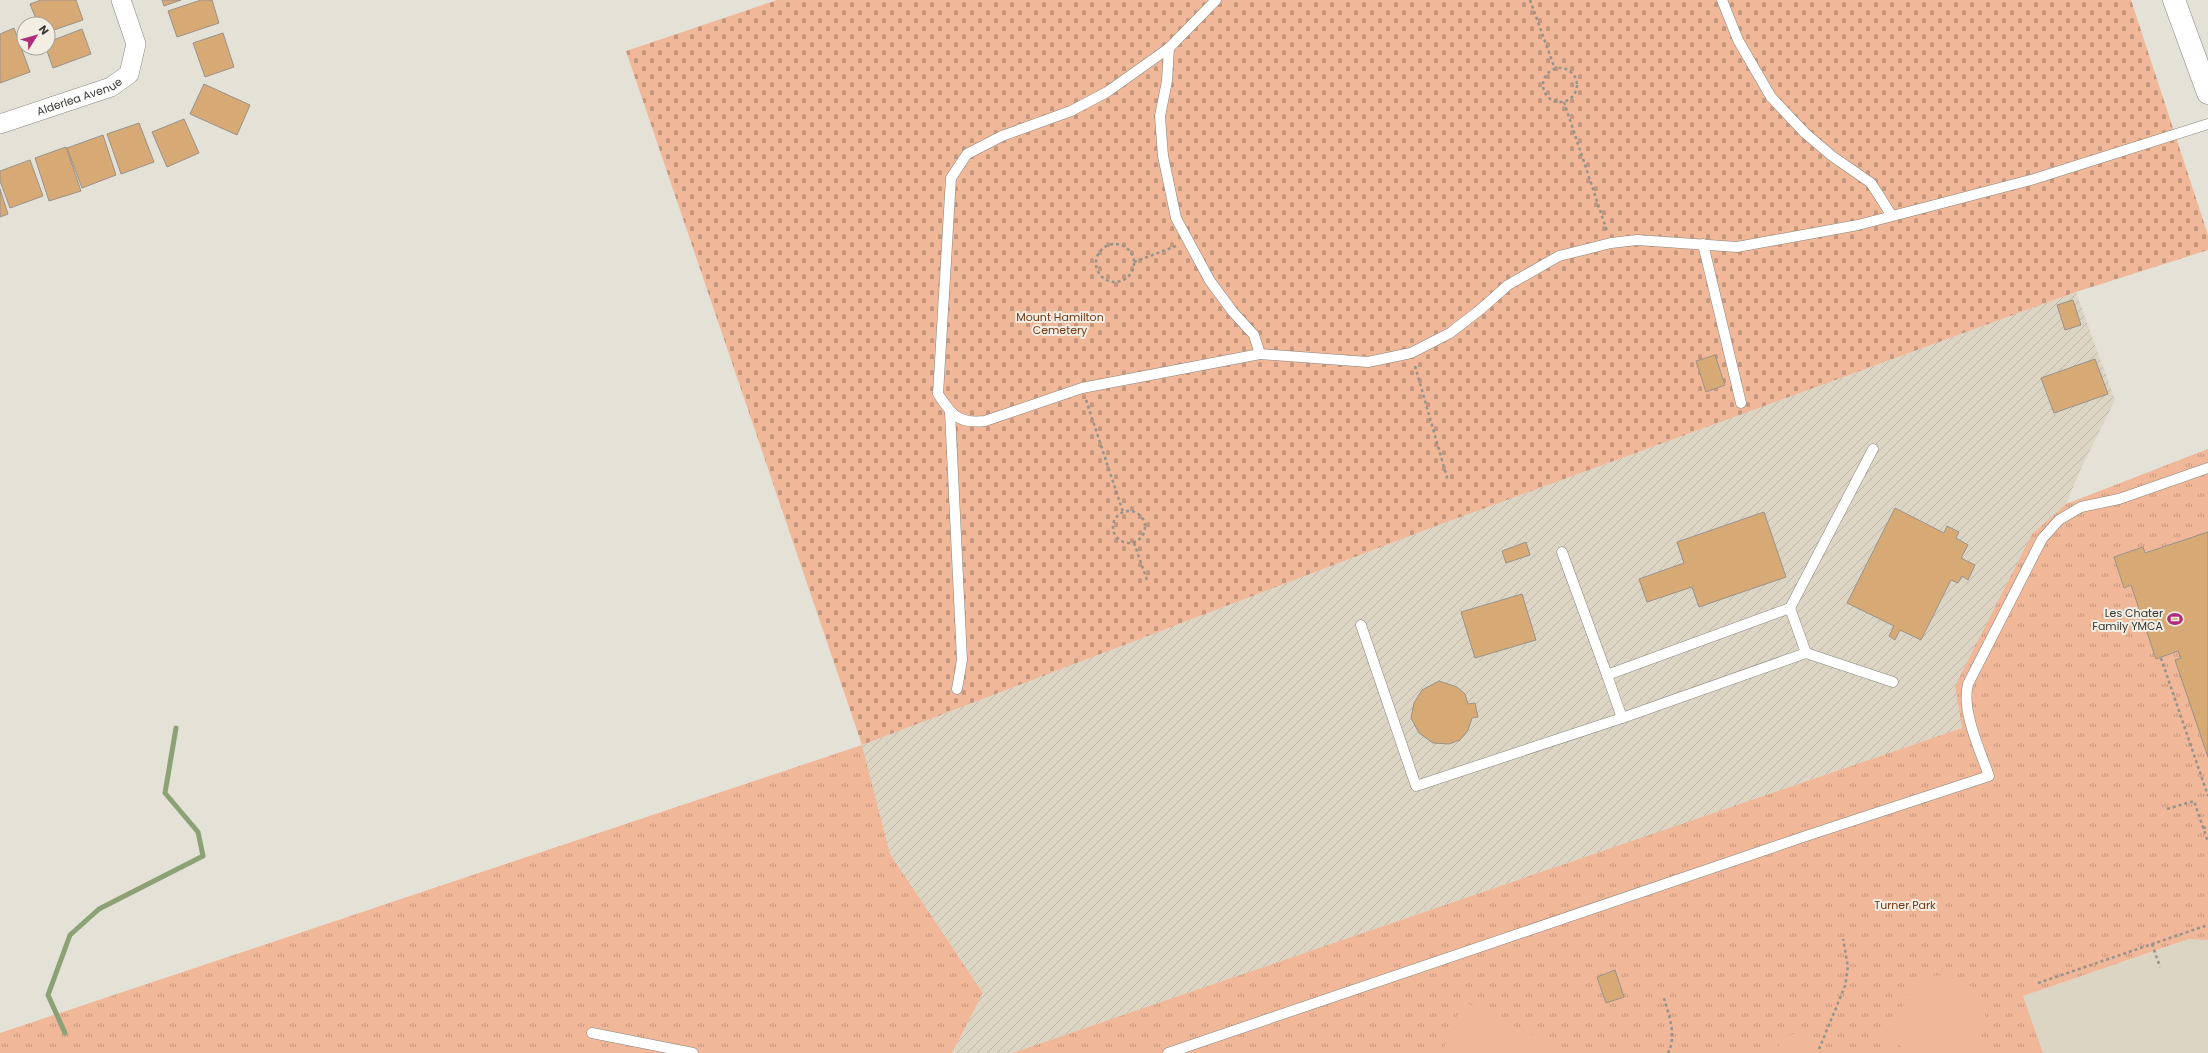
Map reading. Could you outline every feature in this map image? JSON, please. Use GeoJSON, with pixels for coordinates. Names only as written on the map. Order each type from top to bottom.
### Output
{"type":"FeatureCollection","features":[{"type":"Feature","properties":{"kind":"main road"},"geometry":{"type":"LineString","coordinates":[[2174,0],[2208,93]]}},
{"type":"Feature","properties":{"kind":"street","name":"Alderlea Avenue"},"geometry":{"type":"LineString","coordinates":[[0,124],[111,87],[130,74],[136,44],[121,0]]}},
{"type":"Feature","properties":{"kind":"lane"},"geometry":{"type":"LineString","coordinates":[[1216,0],[1169,48],[1107,92],[1083,105],[1038,124],[1002,136],[967,154],[951,178],[938,394],[950,412],[969,423],[986,421],[1082,388],[1260,354],[1368,362],[1411,353],[1450,333],[1481,309],[1508,285],[1559,256],[1611,242],[1637,240],[1737,247],[1795,238],[1892,216],[2034,179],[2208,124]]}},
{"type":"Feature","properties":{"kind":"lane"},"geometry":{"type":"LineString","coordinates":[[1722,0],[1738,40],[1771,97],[1805,133],[1832,156],[1871,183],[1892,216]]}},
{"type":"Feature","properties":{"kind":"lane"},"geometry":{"type":"LineString","coordinates":[[1169,48],[1167,82],[1160,116],[1163,156],[1176,218],[1187,242],[1210,281],[1233,312],[1254,335],[1260,354]]}},
{"type":"Feature","properties":{"kind":"lane"},"geometry":{"type":"LineString","coordinates":[[1704,244],[1741,403]]}},
{"type":"Feature","properties":{"kind":"lane"},"geometry":{"type":"LineString","coordinates":[[950,412],[962,660],[957,688]]}},
{"type":"Feature","properties":{"kind":"lane"},"geometry":{"type":"LineString","coordinates":[[1607,675],[1790,608],[1873,449]]}},
{"type":"Feature","properties":{"kind":"lane"},"geometry":{"type":"LineString","coordinates":[[1168,1053],[1989,776],[1967,709],[1965,693],[1968,684],[2042,539],[2059,520],[2081,507],[2119,498],[2208,468]]}},
{"type":"Feature","properties":{"kind":"lane"},"geometry":{"type":"LineString","coordinates":[[1562,552],[1622,718]]}},
{"type":"Feature","properties":{"kind":"lane"},"geometry":{"type":"LineString","coordinates":[[1790,608],[1806,653]]}},
{"type":"Feature","properties":{"kind":"lane"},"geometry":{"type":"LineString","coordinates":[[1361,625],[1416,786],[1622,718],[1806,653],[1893,682]]}},
{"type":"Feature","properties":{"kind":"lane"},"geometry":{"type":"LineString","coordinates":[[592,1032],[693,1053]]}},
{"type":"Feature","properties":{"kind":"path"},"geometry":{"type":"LineString","coordinates":[[1530,0],[1555,69]]}},
{"type":"Feature","properties":{"kind":"path"},"geometry":{"type":"LineString","coordinates":[[1555,69],[1566,69],[1574,76],[1576,81],[1577,86],[1573,97],[1564,102],[1552,101],[1544,92],[1543,81],[1550,71],[1555,69]]}},
{"type":"Feature","properties":{"kind":"path"},"geometry":{"type":"LineString","coordinates":[[1564,102],[1611,242]]}},
{"type":"Feature","properties":{"kind":"path"},"geometry":{"type":"LineString","coordinates":[[1134,262],[1187,242]]}},
{"type":"Feature","properties":{"kind":"path"},"geometry":{"type":"LineString","coordinates":[[1113,244],[1124,247],[1129,251],[1134,262],[1130,274],[1120,282],[1107,281],[1098,271],[1096,265],[1098,254],[1102,249],[1113,244]]}},
{"type":"Feature","properties":{"kind":"path"},"geometry":{"type":"LineString","coordinates":[[1411,353],[1448,481]]}},
{"type":"Feature","properties":{"kind":"path"},"geometry":{"type":"LineString","coordinates":[[1082,388],[1123,512]]}},
{"type":"Feature","properties":{"kind":"path"},"geometry":{"type":"LineString","coordinates":[[1123,512],[1134,512],[1142,518],[1144,522],[1144,532],[1138,541],[1134,543],[1123,543],[1114,535],[1113,530],[1115,519],[1123,512]]}},
{"type":"Feature","properties":{"kind":"path"},"geometry":{"type":"LineString","coordinates":[[1134,543],[1147,580]]}},
{"type":"Feature","properties":{"kind":"path"},"geometry":{"type":"LineString","coordinates":[[2162,658],[2208,796]]}},
{"type":"Feature","properties":{"kind":"path"},"geometry":{"type":"LineString","coordinates":[[2167,809],[2194,801],[2208,842]]}},
{"type":"Feature","properties":{"kind":"path"},"geometry":{"type":"LineString","coordinates":[[2203,828],[2208,826]]}},
{"type":"Feature","properties":{"kind":"path"},"geometry":{"type":"LineString","coordinates":[[2038,983],[2208,925]]}},
{"type":"Feature","properties":{"kind":"path"},"geometry":{"type":"LineString","coordinates":[[1819,1049],[1845,986],[1848,967],[1843,939]]}},
{"type":"Feature","properties":{"kind":"path"},"geometry":{"type":"LineString","coordinates":[[2152,944],[2160,968]]}},
{"type":"Feature","properties":{"kind":"path"},"geometry":{"type":"LineString","coordinates":[[1664,998],[1672,1029],[1671,1046],[1668,1053]]}},
{"type":"Feature","properties":{"kind":"shaded area"},"geometry":{"type":"Polygon","coordinates":[[[2076,292],[2115,400],[2083,464],[2066,504],[2032,534],[1962,728],[1012,1053],[952,1053],[983,993],[890,854],[862,745],[1436,526],[2076,292]]]}},
{"type":"Feature","properties":{"kind":"shaded area"},"geometry":{"type":"Polygon","coordinates":[[[2190,939],[2208,940],[2208,1053],[2043,1053],[2023,996],[2190,939]]]}},
{"type":"Feature","properties":{"kind":"green space","name":"Mount Hamilton Cemetery"},"geometry":{"type":"Polygon","coordinates":[[[777,0],[2131,0],[2208,235],[2208,250],[2076,292],[1436,526],[862,745],[626,51],[777,0]]]}},
{"type":"Feature","properties":{"kind":"green space","name":"Turner Park"},"geometry":{"type":"Polygon","coordinates":[[[2208,449],[2208,940],[2189,939],[2023,996],[2043,1053],[1012,1053],[1962,728],[1955,686],[2032,534],[2066,504],[2208,449]]]}},
{"type":"Feature","properties":{"kind":"green space"},"geometry":{"type":"Polygon","coordinates":[[[862,745],[890,854],[983,993],[952,1053],[0,1053],[0,1033],[862,745]]]}},
{"type":"Feature","properties":{"kind":"green space"},"geometry":{"type":"Polygon","coordinates":[[[1951,974],[1979,991],[1986,1018],[1977,1047],[1968,1053],[1915,1053],[1883,1038],[1921,977],[1951,974]]]}},
{"type":"Feature","properties":{"kind":"green space"},"geometry":{"type":"Polygon","coordinates":[[[1463,1001],[1570,1053],[1442,1053],[1463,1001]]]}},
{"type":"Feature","properties":{"kind":"green space"},"geometry":{"type":"Polygon","coordinates":[[[1797,1033],[1832,1053],[1775,1053],[1783,1037],[1797,1033]]]}},
{"type":"Feature","properties":{"kind":"building"},"geometry":{"type":"Polygon","coordinates":[[[41,0],[76,0],[83,20],[56,29],[56,16],[35,16],[30,4],[41,0]]]}},
{"type":"Feature","properties":{"kind":"building"},"geometry":{"type":"Polygon","coordinates":[[[162,0],[181,0],[164,6],[162,0]]]}},
{"type":"Feature","properties":{"kind":"building"},"geometry":{"type":"Polygon","coordinates":[[[201,0],[212,0],[219,23],[177,37],[168,11],[201,0]]]}},
{"type":"Feature","properties":{"kind":"building"},"geometry":{"type":"Polygon","coordinates":[[[14,28],[16,34],[16,56],[24,56],[30,72],[0,83],[0,34],[14,28]]]}},
{"type":"Feature","properties":{"kind":"building"},"geometry":{"type":"Polygon","coordinates":[[[82,29],[91,54],[53,68],[49,56],[56,56],[56,39],[82,29]]]}},
{"type":"Feature","properties":{"kind":"building"},"geometry":{"type":"Polygon","coordinates":[[[223,33],[234,67],[205,77],[193,43],[223,33]]]}},
{"type":"Feature","properties":{"kind":"building"},"geometry":{"type":"Polygon","coordinates":[[[204,84],[250,105],[237,135],[190,114],[204,84]]]}},
{"type":"Feature","properties":{"kind":"building"},"geometry":{"type":"Polygon","coordinates":[[[184,119],[199,153],[167,167],[152,132],[184,119]]]}},
{"type":"Feature","properties":{"kind":"building"},"geometry":{"type":"Polygon","coordinates":[[[139,123],[154,162],[121,174],[107,134],[139,123]]]}},
{"type":"Feature","properties":{"kind":"building"},"geometry":{"type":"Polygon","coordinates":[[[103,135],[116,175],[82,188],[67,148],[103,135]]]}},
{"type":"Feature","properties":{"kind":"building"},"geometry":{"type":"Polygon","coordinates":[[[66,147],[81,191],[49,201],[35,158],[66,147]]]}},
{"type":"Feature","properties":{"kind":"building"},"geometry":{"type":"Polygon","coordinates":[[[30,160],[43,196],[10,208],[0,181],[0,171],[30,160]]]}},
{"type":"Feature","properties":{"kind":"building"},"geometry":{"type":"Polygon","coordinates":[[[0,189],[8,214],[0,217],[0,189]]]}},
{"type":"Feature","properties":{"kind":"building"},"geometry":{"type":"Polygon","coordinates":[[[2073,300],[2081,325],[2065,330],[2057,305],[2073,300]]]}},
{"type":"Feature","properties":{"kind":"building"},"geometry":{"type":"Polygon","coordinates":[[[1715,355],[1725,385],[1706,392],[1696,361],[1715,355]]]}},
{"type":"Feature","properties":{"kind":"building"},"geometry":{"type":"Polygon","coordinates":[[[2095,359],[2108,394],[2054,413],[2041,378],[2095,359]]]}},
{"type":"Feature","properties":{"kind":"building"},"geometry":{"type":"Polygon","coordinates":[[[1895,508],[1944,533],[1947,526],[1959,532],[1956,538],[1968,545],[1961,558],[1975,565],[1968,580],[1962,576],[1958,583],[1951,580],[1921,640],[1900,630],[1895,640],[1889,636],[1894,626],[1847,603],[1895,508]]]}},
{"type":"Feature","properties":{"kind":"building"},"geometry":{"type":"Polygon","coordinates":[[[1764,512],[1786,577],[1699,607],[1692,587],[1647,602],[1639,579],[1684,563],[1677,542],[1764,512]]]}},
{"type":"Feature","properties":{"kind":"building","name":"Les Chater Family YMCA"},"geometry":{"type":"Polygon","coordinates":[[[2208,532],[2208,757],[2175,660],[2181,658],[2178,651],[2156,659],[2131,585],[2124,588],[2114,557],[2143,547],[2145,553],[2208,532]]]}},
{"type":"Feature","properties":{"kind":"building"},"geometry":{"type":"Polygon","coordinates":[[[1526,542],[1530,555],[1506,563],[1502,551],[1526,542]]]}},
{"type":"Feature","properties":{"kind":"building"},"geometry":{"type":"Polygon","coordinates":[[[1522,594],[1536,640],[1475,658],[1461,612],[1522,594]]]}},
{"type":"Feature","properties":{"kind":"building"},"geometry":{"type":"Polygon","coordinates":[[[1439,681],[1457,687],[1465,694],[1468,704],[1475,703],[1478,717],[1472,718],[1468,730],[1460,740],[1449,744],[1433,743],[1419,733],[1411,718],[1414,703],[1422,690],[1439,681]]]}},
{"type":"Feature","properties":{"kind":"building"},"geometry":{"type":"Polygon","coordinates":[[[1615,970],[1624,997],[1606,1003],[1597,977],[1615,970]]]}},
{"type":"Feature","properties":{"kind":"waterway"},"geometry":{"type":"LineString","coordinates":[[65,1033],[48,995],[70,935],[99,909],[203,856],[198,832],[165,793],[176,728]]}},
{"type":"Feature","properties":{"kind":"place","name":"Les Chater Family YMCA"},"geometry":{"type":"Point","coordinates":[2175,619]}}]}
